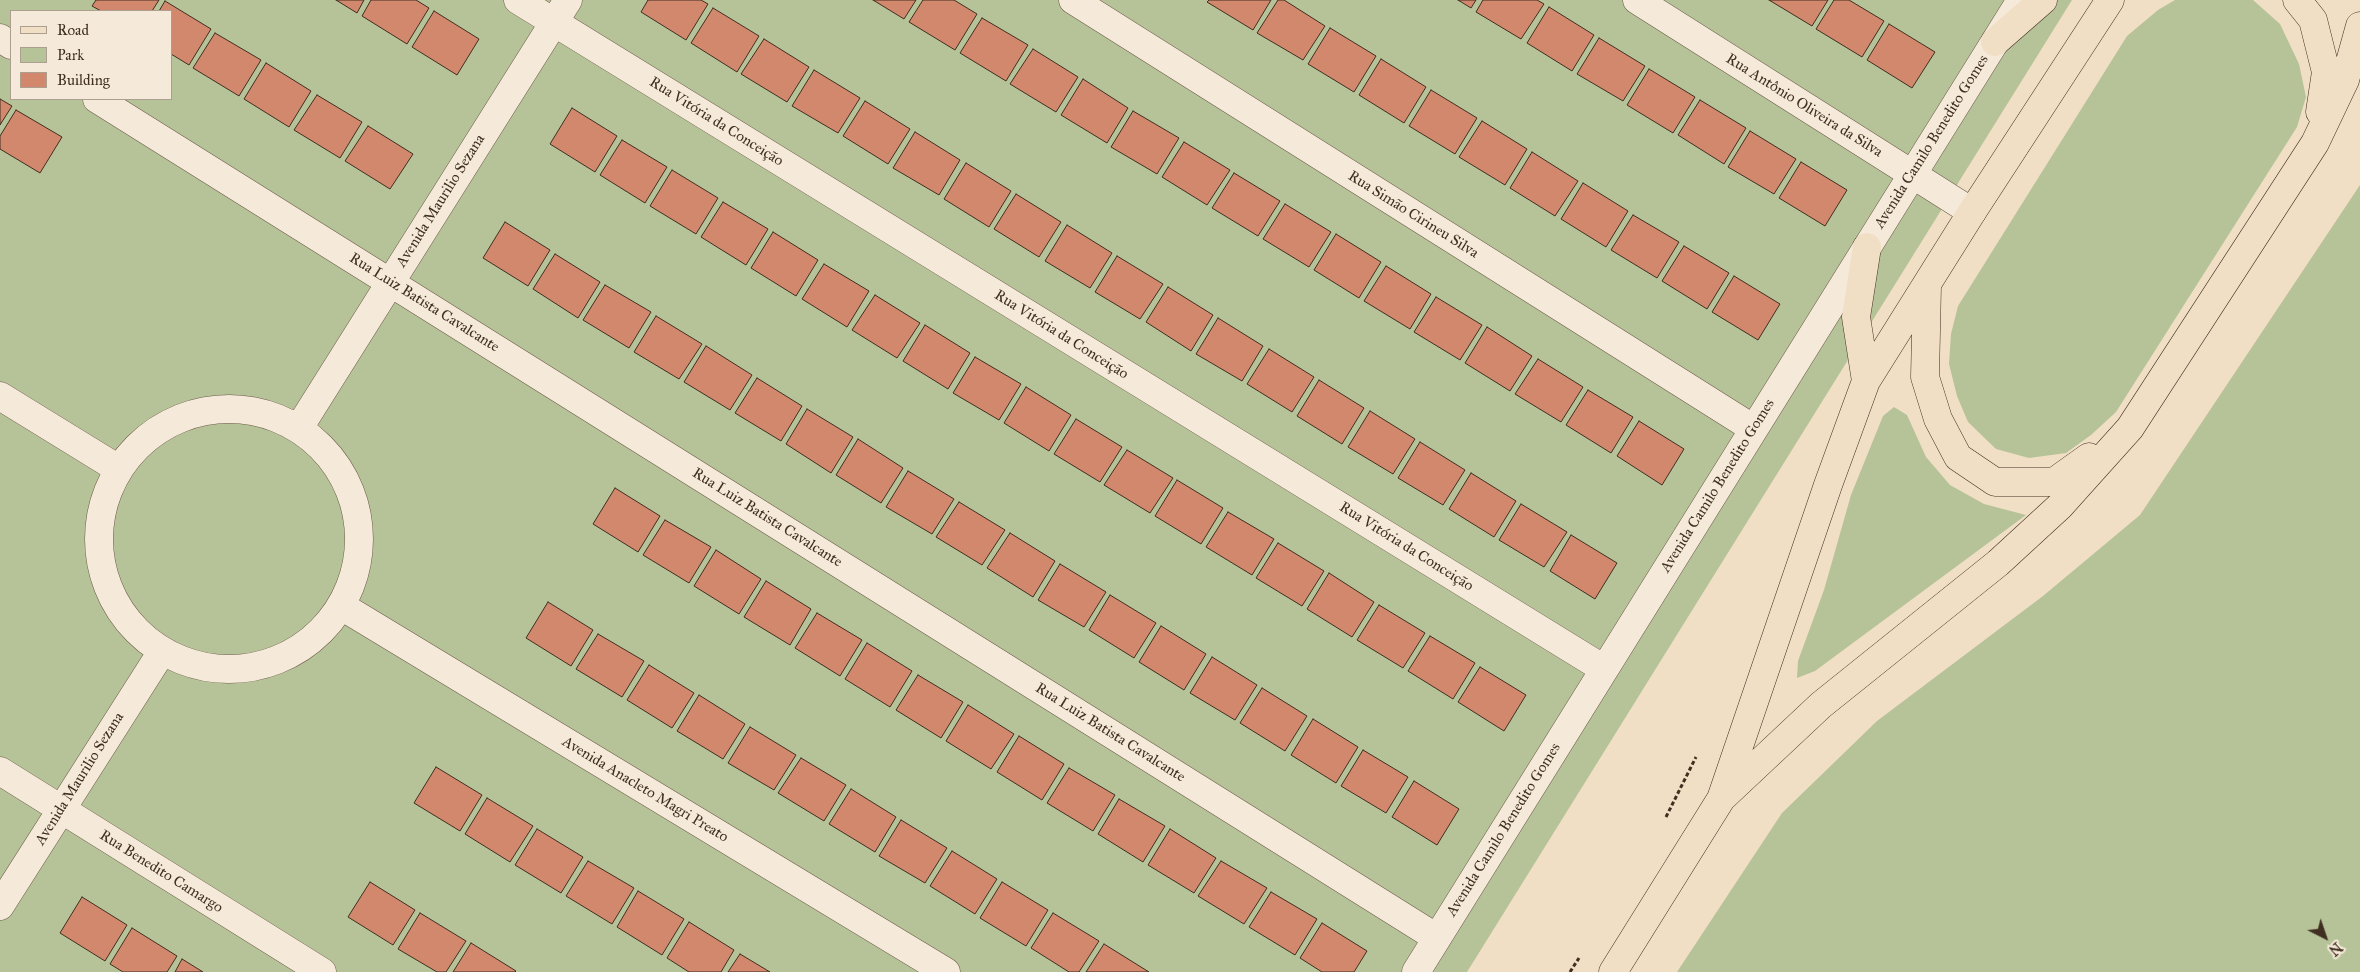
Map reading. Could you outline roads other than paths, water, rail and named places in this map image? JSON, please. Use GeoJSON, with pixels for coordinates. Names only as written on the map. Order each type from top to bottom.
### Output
{"type":"FeatureCollection","features":[{"type":"Feature","properties":{"kind":"main road"},"geometry":{"type":"LineString","coordinates":[[1994,42],[2043,0]]}},
{"type":"Feature","properties":{"kind":"main road"},"geometry":{"type":"LineString","coordinates":[[1612,972],[1721,798],[1866,381],[1972,212],[2110,0]]}},
{"type":"Feature","properties":{"kind":"main road"},"geometry":{"type":"LineString","coordinates":[[2092,29],[2131,0]]}},
{"type":"Feature","properties":{"kind":"main road"},"geometry":{"type":"LineString","coordinates":[[2298,0],[2313,20],[2326,72],[2315,143]]}},
{"type":"Feature","properties":{"kind":"main road"},"geometry":{"type":"LineString","coordinates":[[1721,798],[1822,704],[1998,563],[2060,506],[2130,428],[2315,143],[2345,80],[2360,26]]}},
{"type":"Feature","properties":{"kind":"main road"},"geometry":{"type":"LineString","coordinates":[[1866,381],[1856,317],[1867,247]]}},
{"type":"Feature","properties":{"kind":"main road"},"geometry":{"type":"LineString","coordinates":[[1927,285],[1925,378],[1938,419],[1958,457],[1995,482],[2054,482],[2130,428]]}},
{"type":"Feature","properties":{"kind":"street","name":"Rua Vitória da Conceição"},"geometry":{"type":"LineString","coordinates":[[518,0],[561,11],[1604,669]]}},
{"type":"Feature","properties":{"kind":"street","name":"Rua Simão Cirineu Silva"},"geometry":{"type":"LineString","coordinates":[[1073,0],[1754,429]]}},
{"type":"Feature","properties":{"kind":"street","name":"Rua Antônio Oliveira da Silva"},"geometry":{"type":"LineString","coordinates":[[1637,0],[1972,212]]}},
{"type":"Feature","properties":{"kind":"street","name":"Avenida Camilo Benedito Gomes"},"geometry":{"type":"LineString","coordinates":[[1416,972],[2020,0]]}},
{"type":"Feature","properties":{"kind":"street","name":"Avenida Maurilio Sezana"},"geometry":{"type":"LineString","coordinates":[[299,428],[561,11]]}},
{"type":"Feature","properties":{"kind":"street","name":"Rua Luiz Batista Cavalcante"},"geometry":{"type":"LineString","coordinates":[[99,100],[1437,938]]}},
{"type":"Feature","properties":{"kind":"street"},"geometry":{"type":"LineString","coordinates":[[0,396],[117,468]]}},
{"type":"Feature","properties":{"kind":"street"},"geometry":{"type":"LineString","coordinates":[[219,409],[258,411],[299,428],[322,447],[343,476],[356,508],[358,543],[353,577],[343,607],[315,637],[282,658],[244,668],[202,667],[161,653],[130,626],[108,590],[98,549],[102,508],[117,468],[146,439],[180,418],[219,409]]}},
{"type":"Feature","properties":{"kind":"street","name":"Avenida Anacleto Magri Preato"},"geometry":{"type":"LineString","coordinates":[[343,607],[946,972]]}},
{"type":"Feature","properties":{"kind":"street","name":"Avenida Maurilio Sezana"},"geometry":{"type":"LineString","coordinates":[[0,906],[161,653]]}},
{"type":"Feature","properties":{"kind":"street","name":"Rua Benedito Camargo"},"geometry":{"type":"LineString","coordinates":[[0,771],[322,972]]}}]}
